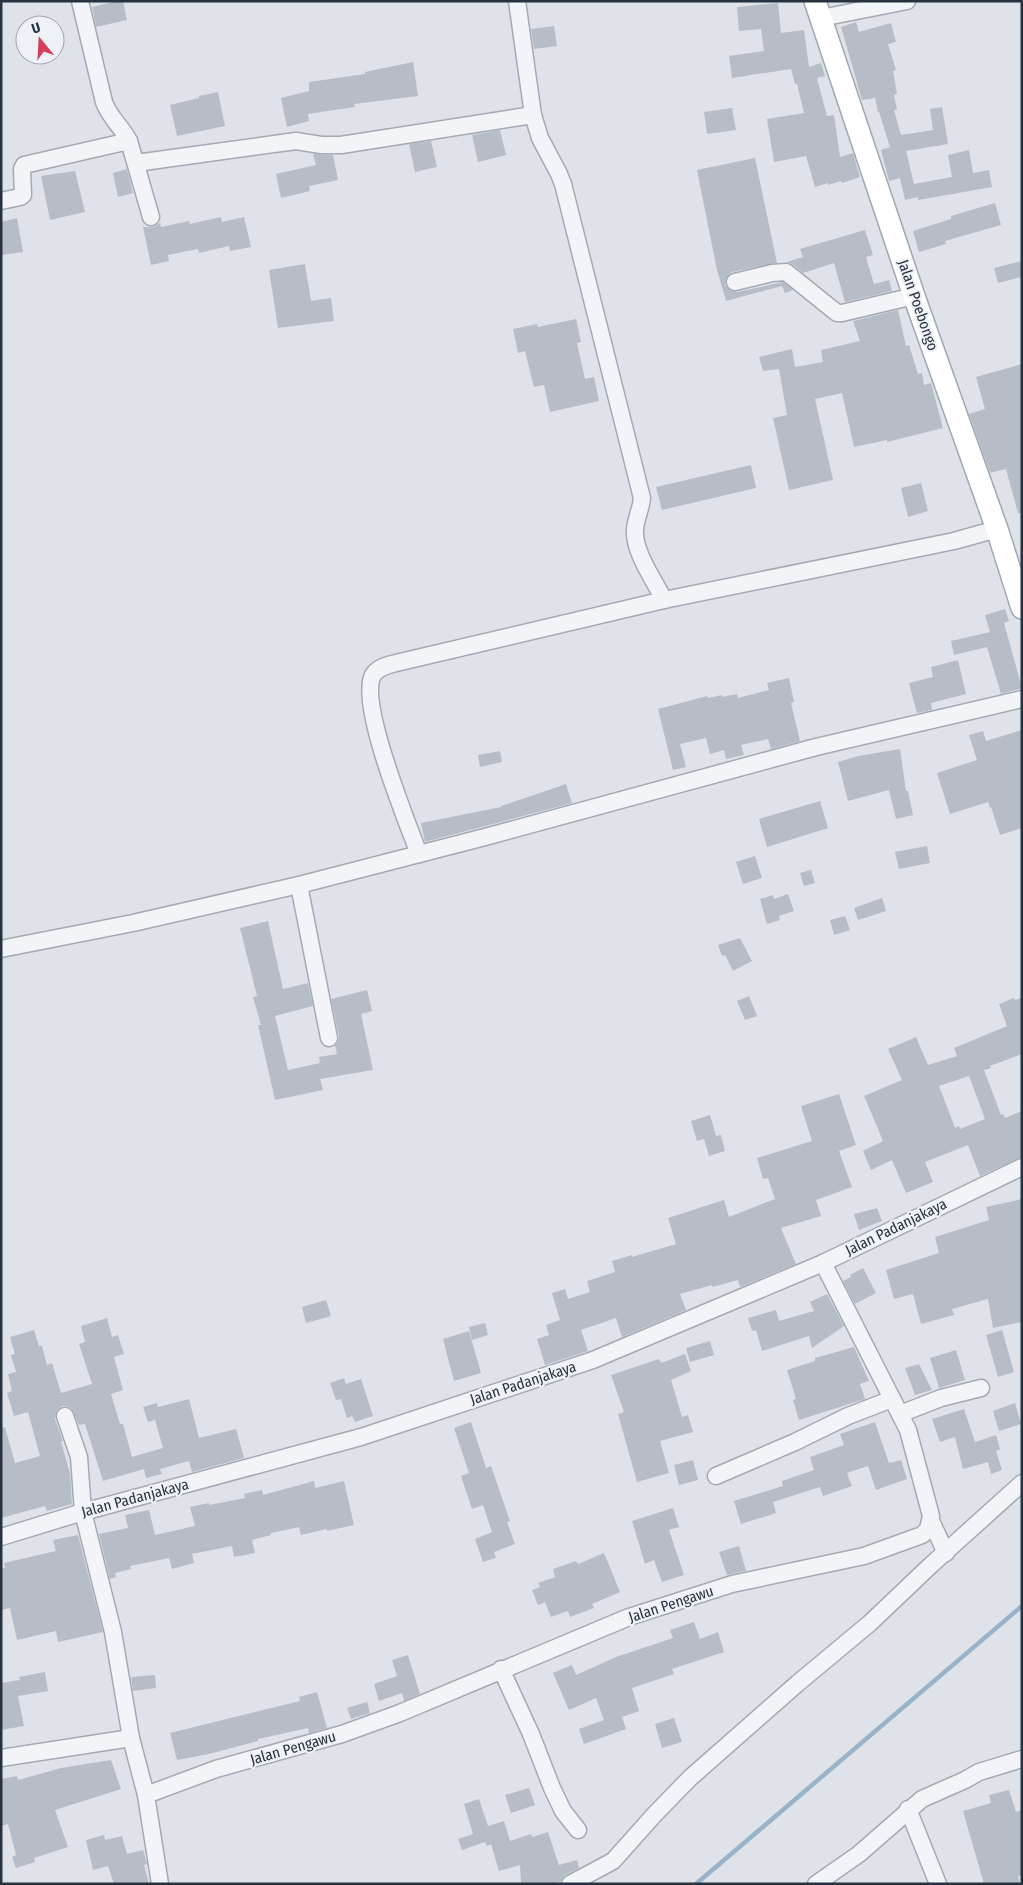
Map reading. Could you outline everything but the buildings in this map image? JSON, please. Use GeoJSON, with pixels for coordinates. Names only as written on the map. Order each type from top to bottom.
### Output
{"type":"FeatureCollection","features":[{"type":"Feature","properties":{"kind":"main road","name":"Jalan Poebongo"},"geometry":{"type":"LineString","coordinates":[[818,10],[914,296],[997,529],[1022,608]]}},
{"type":"Feature","properties":{"kind":"street"},"geometry":{"type":"LineString","coordinates":[[80,1],[104,102],[129,141],[151,217]]}},
{"type":"Feature","properties":{"kind":"street"},"geometry":{"type":"LineString","coordinates":[[517,1],[533,114],[540,138],[563,184],[642,498],[635,526],[636,544],[664,600]]}},
{"type":"Feature","properties":{"kind":"street"},"geometry":{"type":"LineString","coordinates":[[818,10],[907,1]]}},
{"type":"Feature","properties":{"kind":"street"},"geometry":{"type":"LineString","coordinates":[[136,163],[296,141],[321,145],[341,145],[533,114]]}},
{"type":"Feature","properties":{"kind":"street"},"geometry":{"type":"LineString","coordinates":[[1,201],[23,195],[22,169],[24,165],[129,141]]}},
{"type":"Feature","properties":{"kind":"street"},"geometry":{"type":"LineString","coordinates":[[735,282],[772,273],[786,272],[837,313],[914,296]]}},
{"type":"Feature","properties":{"kind":"street"},"geometry":{"type":"LineString","coordinates":[[419,854],[384,757],[375,723],[370,691],[373,675],[378,670],[396,663],[664,600],[954,540],[997,529]]}},
{"type":"Feature","properties":{"kind":"street"},"geometry":{"type":"LineString","coordinates":[[1,949],[134,923],[299,885],[816,747],[1022,699]]}},
{"type":"Feature","properties":{"kind":"street"},"geometry":{"type":"LineString","coordinates":[[299,885],[329,1038]]}},
{"type":"Feature","properties":{"kind":"street","name":"Jalan Padanjakaya"},"geometry":{"type":"LineString","coordinates":[[1,1537],[83,1512],[361,1437],[593,1360],[822,1263],[1022,1167]]}},
{"type":"Feature","properties":{"kind":"street"},"geometry":{"type":"LineString","coordinates":[[822,1263],[908,1430],[931,1521],[946,1553]]}},
{"type":"Feature","properties":{"kind":"street"},"geometry":{"type":"LineString","coordinates":[[900,1414],[941,1398],[981,1388]]}},
{"type":"Feature","properties":{"kind":"street"},"geometry":{"type":"LineString","coordinates":[[716,1476],[795,1442],[848,1416],[892,1399]]}},
{"type":"Feature","properties":{"kind":"street"},"geometry":{"type":"LineString","coordinates":[[65,1416],[79,1457],[83,1512],[113,1632],[131,1738],[146,1795],[160,1884]]}},
{"type":"Feature","properties":{"kind":"street"},"geometry":{"type":"LineString","coordinates":[[570,1884],[613,1861],[690,1778],[798,1683],[870,1623],[1022,1483]]}},
{"type":"Feature","properties":{"kind":"street","name":"Jalan Pengawu"},"geometry":{"type":"LineString","coordinates":[[146,1795],[216,1770],[342,1734],[400,1713],[629,1617],[732,1584],[864,1556],[899,1544],[922,1535],[928,1529],[931,1521]]}},
{"type":"Feature","properties":{"kind":"street"},"geometry":{"type":"LineString","coordinates":[[502,1669],[531,1734],[552,1788],[563,1811],[578,1830]]}},
{"type":"Feature","properties":{"kind":"street"},"geometry":{"type":"LineString","coordinates":[[1,1758],[131,1738]]}},
{"type":"Feature","properties":{"kind":"street"},"geometry":{"type":"LineString","coordinates":[[820,1882],[859,1854],[908,1809],[922,1799],[979,1772],[1022,1759]]}},
{"type":"Feature","properties":{"kind":"street"},"geometry":{"type":"LineString","coordinates":[[908,1809],[938,1884]]}},
{"type":"Feature","properties":{"kind":"waterway"},"geometry":{"type":"LineString","coordinates":[[696,1884],[1022,1606]]}}]}
